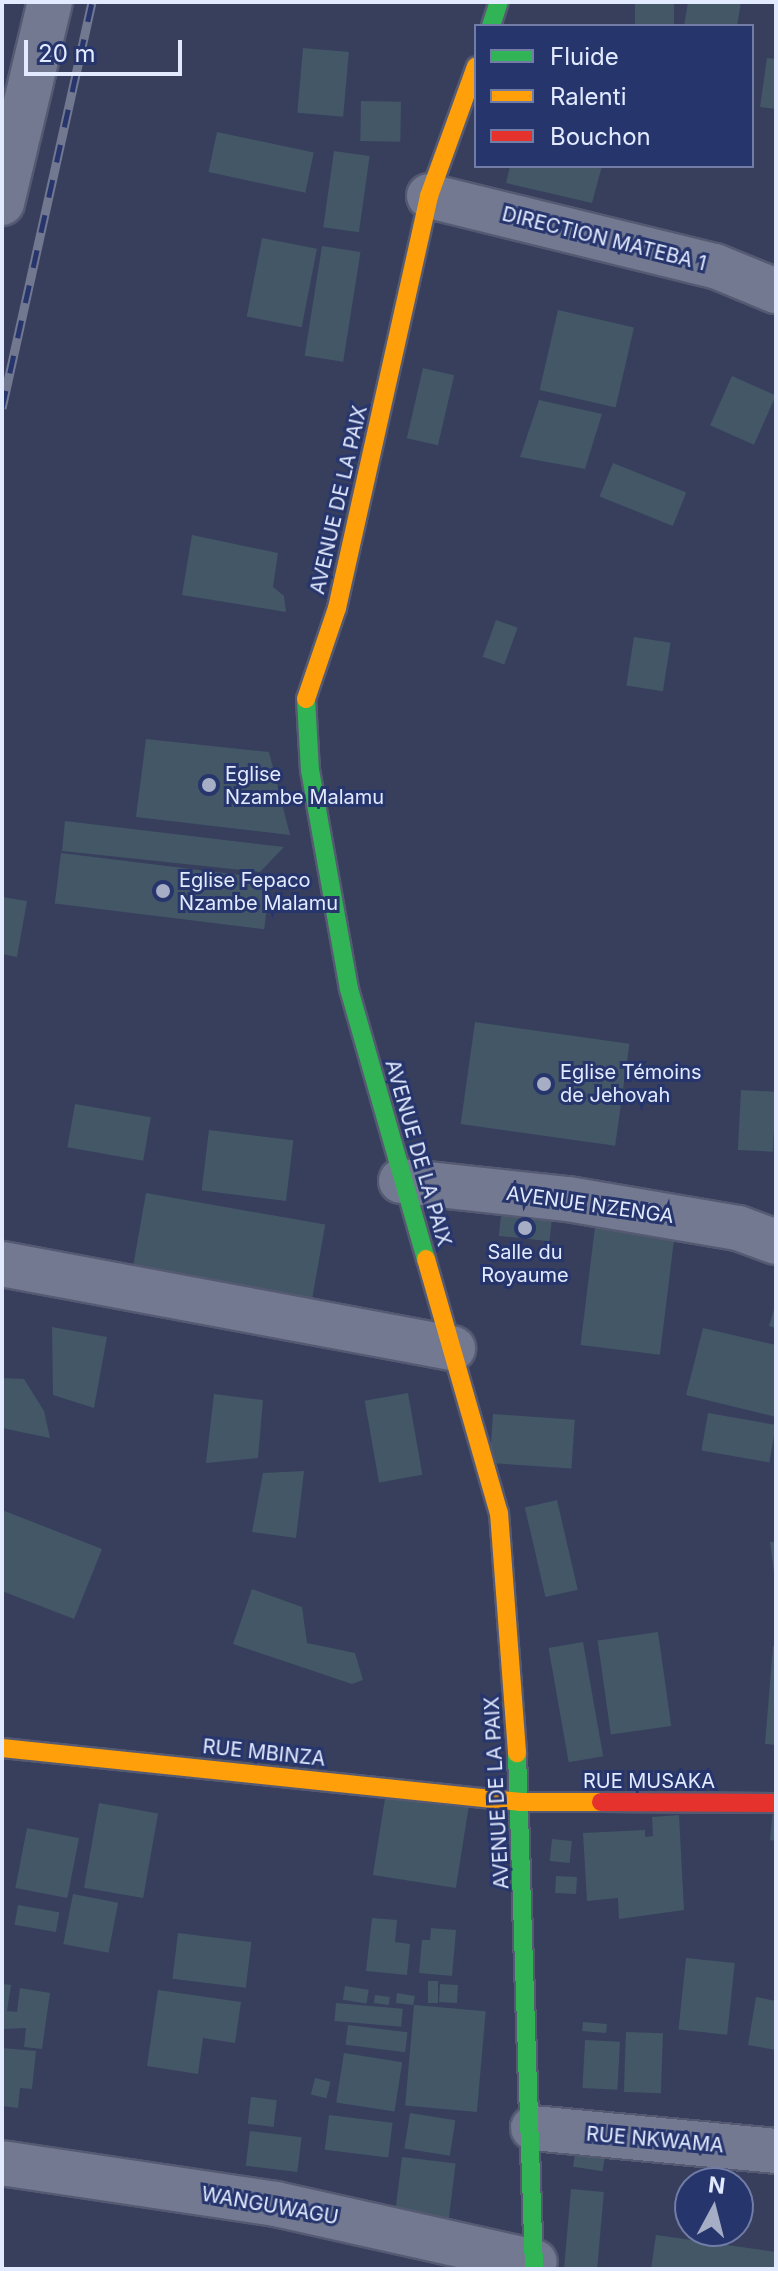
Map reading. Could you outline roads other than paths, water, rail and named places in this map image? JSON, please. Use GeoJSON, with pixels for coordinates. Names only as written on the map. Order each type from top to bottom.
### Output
{"type":"FeatureCollection","features":[{"type":"Feature","properties":{"kind":"street"},"geometry":{"type":"LineString","coordinates":[[2,203],[50,2]]}},
{"type":"Feature","properties":{"kind":"street"},"geometry":{"type":"LineString","coordinates":[[492,24],[499,2]]}},
{"type":"Feature","properties":{"kind":"street","name":"AVENUE DE LA PAIX"},"geometry":{"type":"LineString","coordinates":[[474,72],[429,196],[337,608],[306,697],[310,770],[349,989],[401,1181],[453,1348],[499,1513],[521,1802],[533,2128],[534,2265]]}},
{"type":"Feature","properties":{"kind":"street","name":"DIRECTION MATEBA 1"},"geometry":{"type":"LineString","coordinates":[[429,196],[715,266],[776,291]]}},
{"type":"Feature","properties":{"kind":"street","name":"AVENUE NZENGA"},"geometry":{"type":"LineString","coordinates":[[401,1181],[568,1199],[738,1228],[776,1242]]}},
{"type":"Feature","properties":{"kind":"street"},"geometry":{"type":"LineString","coordinates":[[2,1264],[453,1348]]}},
{"type":"Feature","properties":{"kind":"street","name":"RUE MBINZA"},"geometry":{"type":"LineString","coordinates":[[2,1748],[521,1802]]}},
{"type":"Feature","properties":{"kind":"street","name":"RUE MUSAKA"},"geometry":{"type":"LineString","coordinates":[[521,1802],[776,1803]]}},
{"type":"Feature","properties":{"kind":"street","name":"RUE NKWAMA"},"geometry":{"type":"LineString","coordinates":[[533,2128],[776,2151]]}},
{"type":"Feature","properties":{"kind":"street","name":"WANGUWAGU"},"geometry":{"type":"LineString","coordinates":[[2,2163],[276,2204],[534,2265]]}},
{"type":"Feature","properties":{"kind":"railway"},"geometry":{"type":"LineString","coordinates":[[2,408],[92,2]]}},
{"type":"Feature","properties":{"kind":"place","name":"Eglise Nzambe Malamu"},"geometry":{"type":"Point","coordinates":[209,785]}},
{"type":"Feature","properties":{"kind":"place","name":"Eglise Fepaco Nzambe Malamu"},"geometry":{"type":"Point","coordinates":[163,891]}},
{"type":"Feature","properties":{"kind":"place","name":"Eglise Témoins de Jehovah"},"geometry":{"type":"Point","coordinates":[544,1084]}},
{"type":"Feature","properties":{"kind":"place","name":"Salle du Royaume"},"geometry":{"type":"Point","coordinates":[525,1228]}}]}
